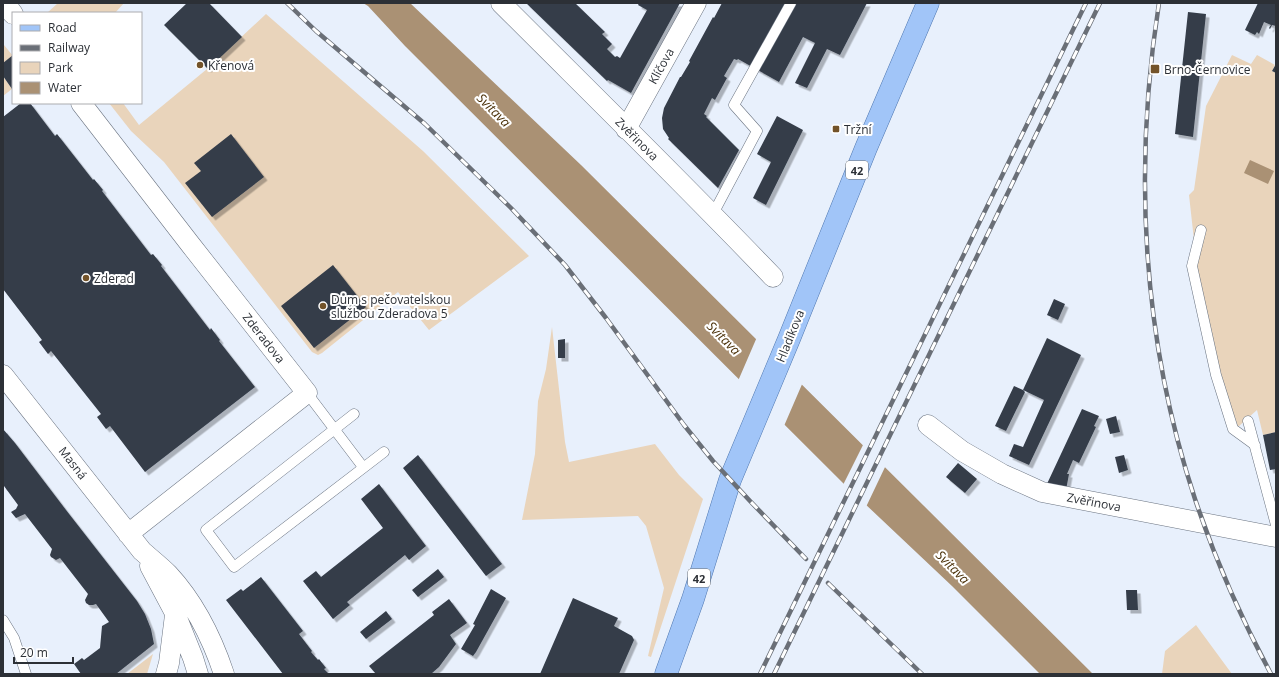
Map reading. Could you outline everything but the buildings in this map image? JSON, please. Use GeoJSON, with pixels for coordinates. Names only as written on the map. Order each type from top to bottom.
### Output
{"type":"FeatureCollection","features":[{"type":"Feature","properties":{"kind":"main road","name":"Hladíkova"},"geometry":{"type":"LineString","coordinates":[[666,674],[693,599],[730,480],[866,148],[928,3]]}},
{"type":"Feature","properties":{"kind":"street"},"geometry":{"type":"LineString","coordinates":[[5,3],[12,13]]}},
{"type":"Feature","properties":{"kind":"street","name":"Zvěřinova"},"geometry":{"type":"LineString","coordinates":[[501,3],[713,214],[773,277]]}},
{"type":"Feature","properties":{"kind":"street","name":"Klíčova"},"geometry":{"type":"LineString","coordinates":[[626,129],[696,3]]}},
{"type":"Feature","properties":{"kind":"street","name":"Zderadova"},"geometry":{"type":"LineString","coordinates":[[82,104],[307,393]]}},
{"type":"Feature","properties":{"kind":"street","name":"Masná"},"geometry":{"type":"LineString","coordinates":[[3,375],[142,552],[175,613],[198,674]]}},
{"type":"Feature","properties":{"kind":"street"},"geometry":{"type":"LineString","coordinates":[[128,534],[307,393]]}},
{"type":"Feature","properties":{"kind":"street","name":"Zvěřinova"},"geometry":{"type":"LineString","coordinates":[[928,426],[962,450],[1002,474],[1042,492],[1276,537]]}},
{"type":"Feature","properties":{"kind":"street","name":"Masná"},"geometry":{"type":"LineString","coordinates":[[142,552],[167,574],[189,601],[209,636],[224,674]]}},
{"type":"Feature","properties":{"kind":"street"},"geometry":{"type":"LineString","coordinates":[[166,674],[169,663],[175,613]]}},
{"type":"Feature","properties":{"kind":"lane"},"geometry":{"type":"LineString","coordinates":[[713,214],[757,131],[734,106],[790,3]]}},
{"type":"Feature","properties":{"kind":"lane"},"geometry":{"type":"LineString","coordinates":[[1201,230],[1192,266],[1216,375],[1233,429],[1255,444]]}},
{"type":"Feature","properties":{"kind":"lane"},"geometry":{"type":"LineString","coordinates":[[307,393],[363,467]]}},
{"type":"Feature","properties":{"kind":"lane"},"geometry":{"type":"LineString","coordinates":[[354,414],[206,530],[234,567],[384,452]]}},
{"type":"Feature","properties":{"kind":"lane"},"geometry":{"type":"LineString","coordinates":[[1248,421],[1276,525]]}},
{"type":"Feature","properties":{"kind":"lane"},"geometry":{"type":"LineString","coordinates":[[3,620],[14,638],[26,674]]}},
{"type":"Feature","properties":{"kind":"green space"},"geometry":{"type":"Polygon","coordinates":[[[58,3],[124,3],[116,12],[48,12],[58,3]]]}},
{"type":"Feature","properties":{"kind":"green space"},"geometry":{"type":"Polygon","coordinates":[[[266,14],[423,151],[529,256],[429,330],[398,292],[322,353],[318,355],[312,352],[164,162],[131,131],[110,104],[124,104],[139,125],[207,69],[266,14]]]}},
{"type":"Feature","properties":{"kind":"green space"},"geometry":{"type":"Polygon","coordinates":[[[4,45],[12,57],[3,63],[4,45]]]}},
{"type":"Feature","properties":{"kind":"green space"},"geometry":{"type":"Polygon","coordinates":[[[1232,55],[1251,64],[1257,55],[1275,65],[1272,71],[1276,73],[1276,432],[1263,435],[1257,410],[1238,427],[1204,330],[1189,195],[1194,190],[1206,106],[1232,55]]]}},
{"type":"Feature","properties":{"kind":"green space"},"geometry":{"type":"Polygon","coordinates":[[[3,76],[12,89],[3,96],[3,76]]]}},
{"type":"Feature","properties":{"kind":"green space"},"geometry":{"type":"Polygon","coordinates":[[[552,327],[565,442],[569,462],[655,444],[679,475],[703,499],[651,657],[648,656],[664,588],[646,526],[638,516],[522,520],[535,454],[538,401],[546,369],[552,327]]]}},
{"type":"Feature","properties":{"kind":"green space"},"geometry":{"type":"Polygon","coordinates":[[[1196,625],[1232,674],[1162,674],[1165,651],[1196,625]]]}},
{"type":"Feature","properties":{"kind":"green space"},"geometry":{"type":"Polygon","coordinates":[[[153,654],[147,674],[127,674],[153,654]]]}},
{"type":"Feature","properties":{"kind":"water","name":"Svitava"},"geometry":{"type":"Polygon","coordinates":[[[363,3],[410,3],[581,165],[1093,674],[1040,674],[952,586],[845,485],[405,46],[368,6],[363,3]]]}},
{"type":"Feature","properties":{"kind":"water"},"geometry":{"type":"Polygon","coordinates":[[[1250,160],[1274,171],[1268,184],[1244,173],[1250,160]]]}},
{"type":"Feature","properties":{"kind":"pier"},"geometry":{"type":"Polygon","coordinates":[[[757,337],[803,382],[784,426],[738,381],[757,337]]]}},
{"type":"Feature","properties":{"kind":"pier"},"geometry":{"type":"Polygon","coordinates":[[[864,443],[886,465],[866,507],[843,485],[864,443]]]}},
{"type":"Feature","properties":{"kind":"railway"},"geometry":{"type":"LineString","coordinates":[[287,3],[316,31],[425,124],[511,208],[565,265],[606,318],[684,425],[713,461],[806,559]]}},
{"type":"Feature","properties":{"kind":"railway"},"geometry":{"type":"LineString","coordinates":[[760,674],[1086,3]]}},
{"type":"Feature","properties":{"kind":"railway"},"geometry":{"type":"LineString","coordinates":[[774,674],[1100,3]]}},
{"type":"Feature","properties":{"kind":"railway"},"geometry":{"type":"LineString","coordinates":[[1159,3],[1151,65],[1146,128],[1145,190],[1147,253],[1153,315],[1163,377],[1177,439],[1195,499],[1211,544],[1229,588],[1271,674]]}},
{"type":"Feature","properties":{"kind":"railway"},"geometry":{"type":"LineString","coordinates":[[828,583],[922,674]]}},
{"type":"Feature","properties":{"kind":"place","name":"Křenová"},"geometry":{"type":"Point","coordinates":[200,65]}},
{"type":"Feature","properties":{"kind":"place","name":"Brno-Černovice"},"geometry":{"type":"Point","coordinates":[1155,69]}},
{"type":"Feature","properties":{"kind":"place","name":"Tržní"},"geometry":{"type":"Point","coordinates":[836,129]}},
{"type":"Feature","properties":{"kind":"place","name":"Zderad"},"geometry":{"type":"Point","coordinates":[86,278]}},
{"type":"Feature","properties":{"kind":"place","name":"Dům s pečovatelskou službou Zderadova 5"},"geometry":{"type":"Point","coordinates":[323,306]}}]}
